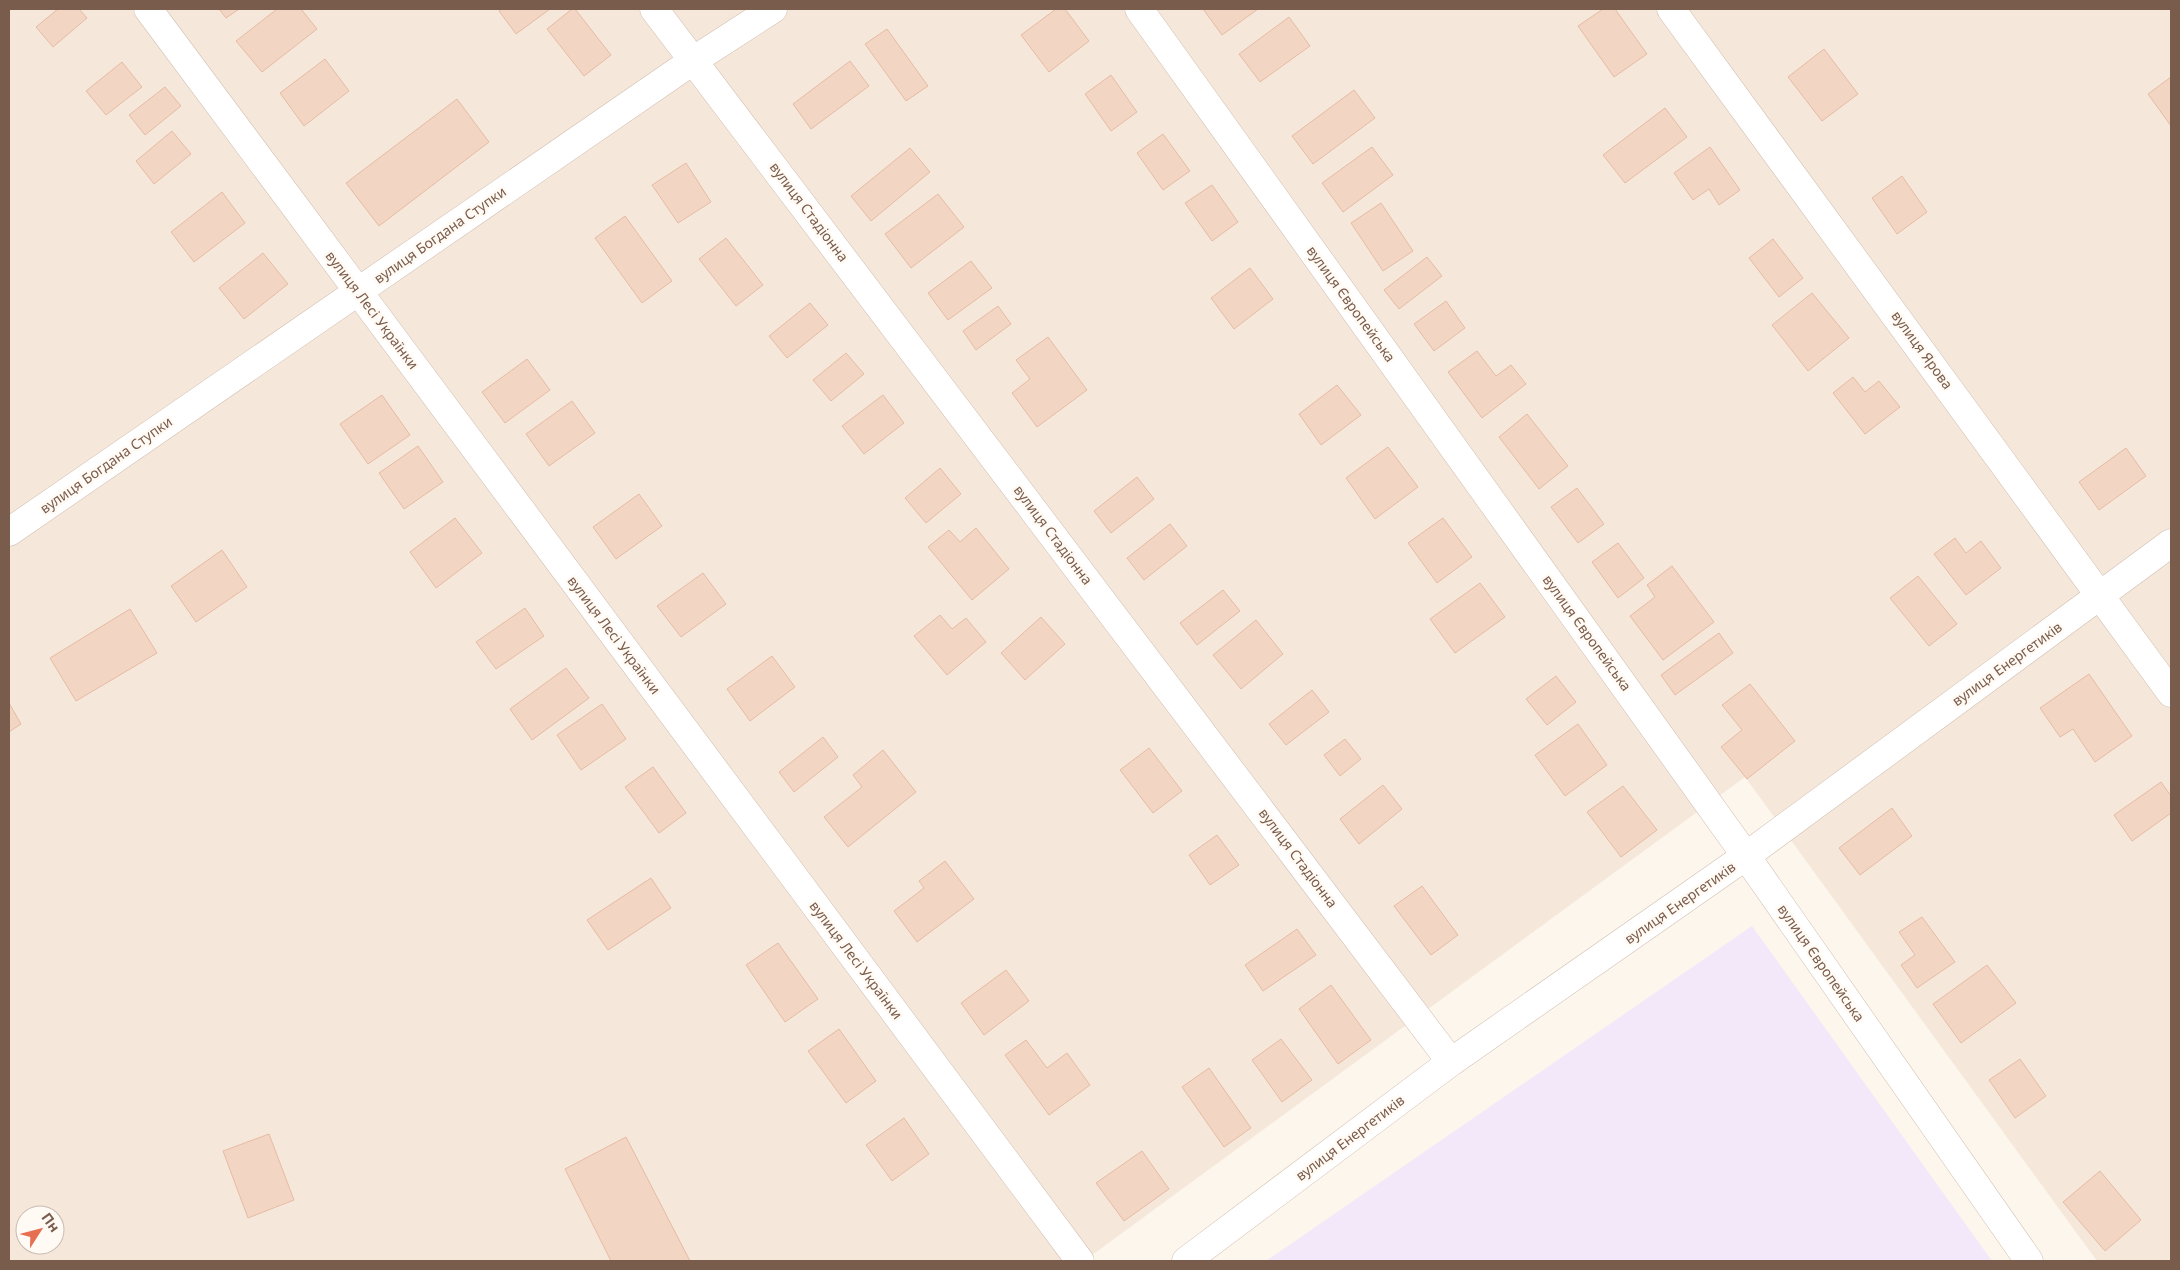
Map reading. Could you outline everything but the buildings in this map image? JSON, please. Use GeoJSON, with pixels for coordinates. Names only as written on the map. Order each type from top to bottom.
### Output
{"type":"FeatureCollection","features":[{"type":"Feature","properties":{"kind":"street","name":"вулиця Лесі Українки"},"geometry":{"type":"LineString","coordinates":[[148,9],[1080,1261]]}},
{"type":"Feature","properties":{"kind":"street","name":"вулиця Стадіонна"},"geometry":{"type":"LineString","coordinates":[[654,9],[1452,1062]]}},
{"type":"Feature","properties":{"kind":"street","name":"вулиця Богдана Ступки"},"geometry":{"type":"LineString","coordinates":[[9,532],[694,60],[773,9]]}},
{"type":"Feature","properties":{"kind":"street","name":"вулиця Європейська"},"geometry":{"type":"LineString","coordinates":[[1139,9],[1746,856],[2029,1261]]}},
{"type":"Feature","properties":{"kind":"street","name":"вулиця Ярова"},"geometry":{"type":"LineString","coordinates":[[1671,9],[2101,594],[2171,693]]}},
{"type":"Feature","properties":{"kind":"street","name":"вулиця Енергетиків"},"geometry":{"type":"LineString","coordinates":[[1186,1261],[1452,1062],[1746,856],[2171,542]]}},
{"type":"Feature","properties":{"kind":"shaded area"},"geometry":{"type":"Polygon","coordinates":[[[9,9],[2171,9],[2171,1261],[2097,1261],[1745,777],[1084,1261],[9,1261],[9,9]]]}},
{"type":"Feature","properties":{"kind":"shaded area"},"geometry":{"type":"Polygon","coordinates":[[[1752,926],[1992,1261],[1266,1261],[1752,926]]]}}]}
